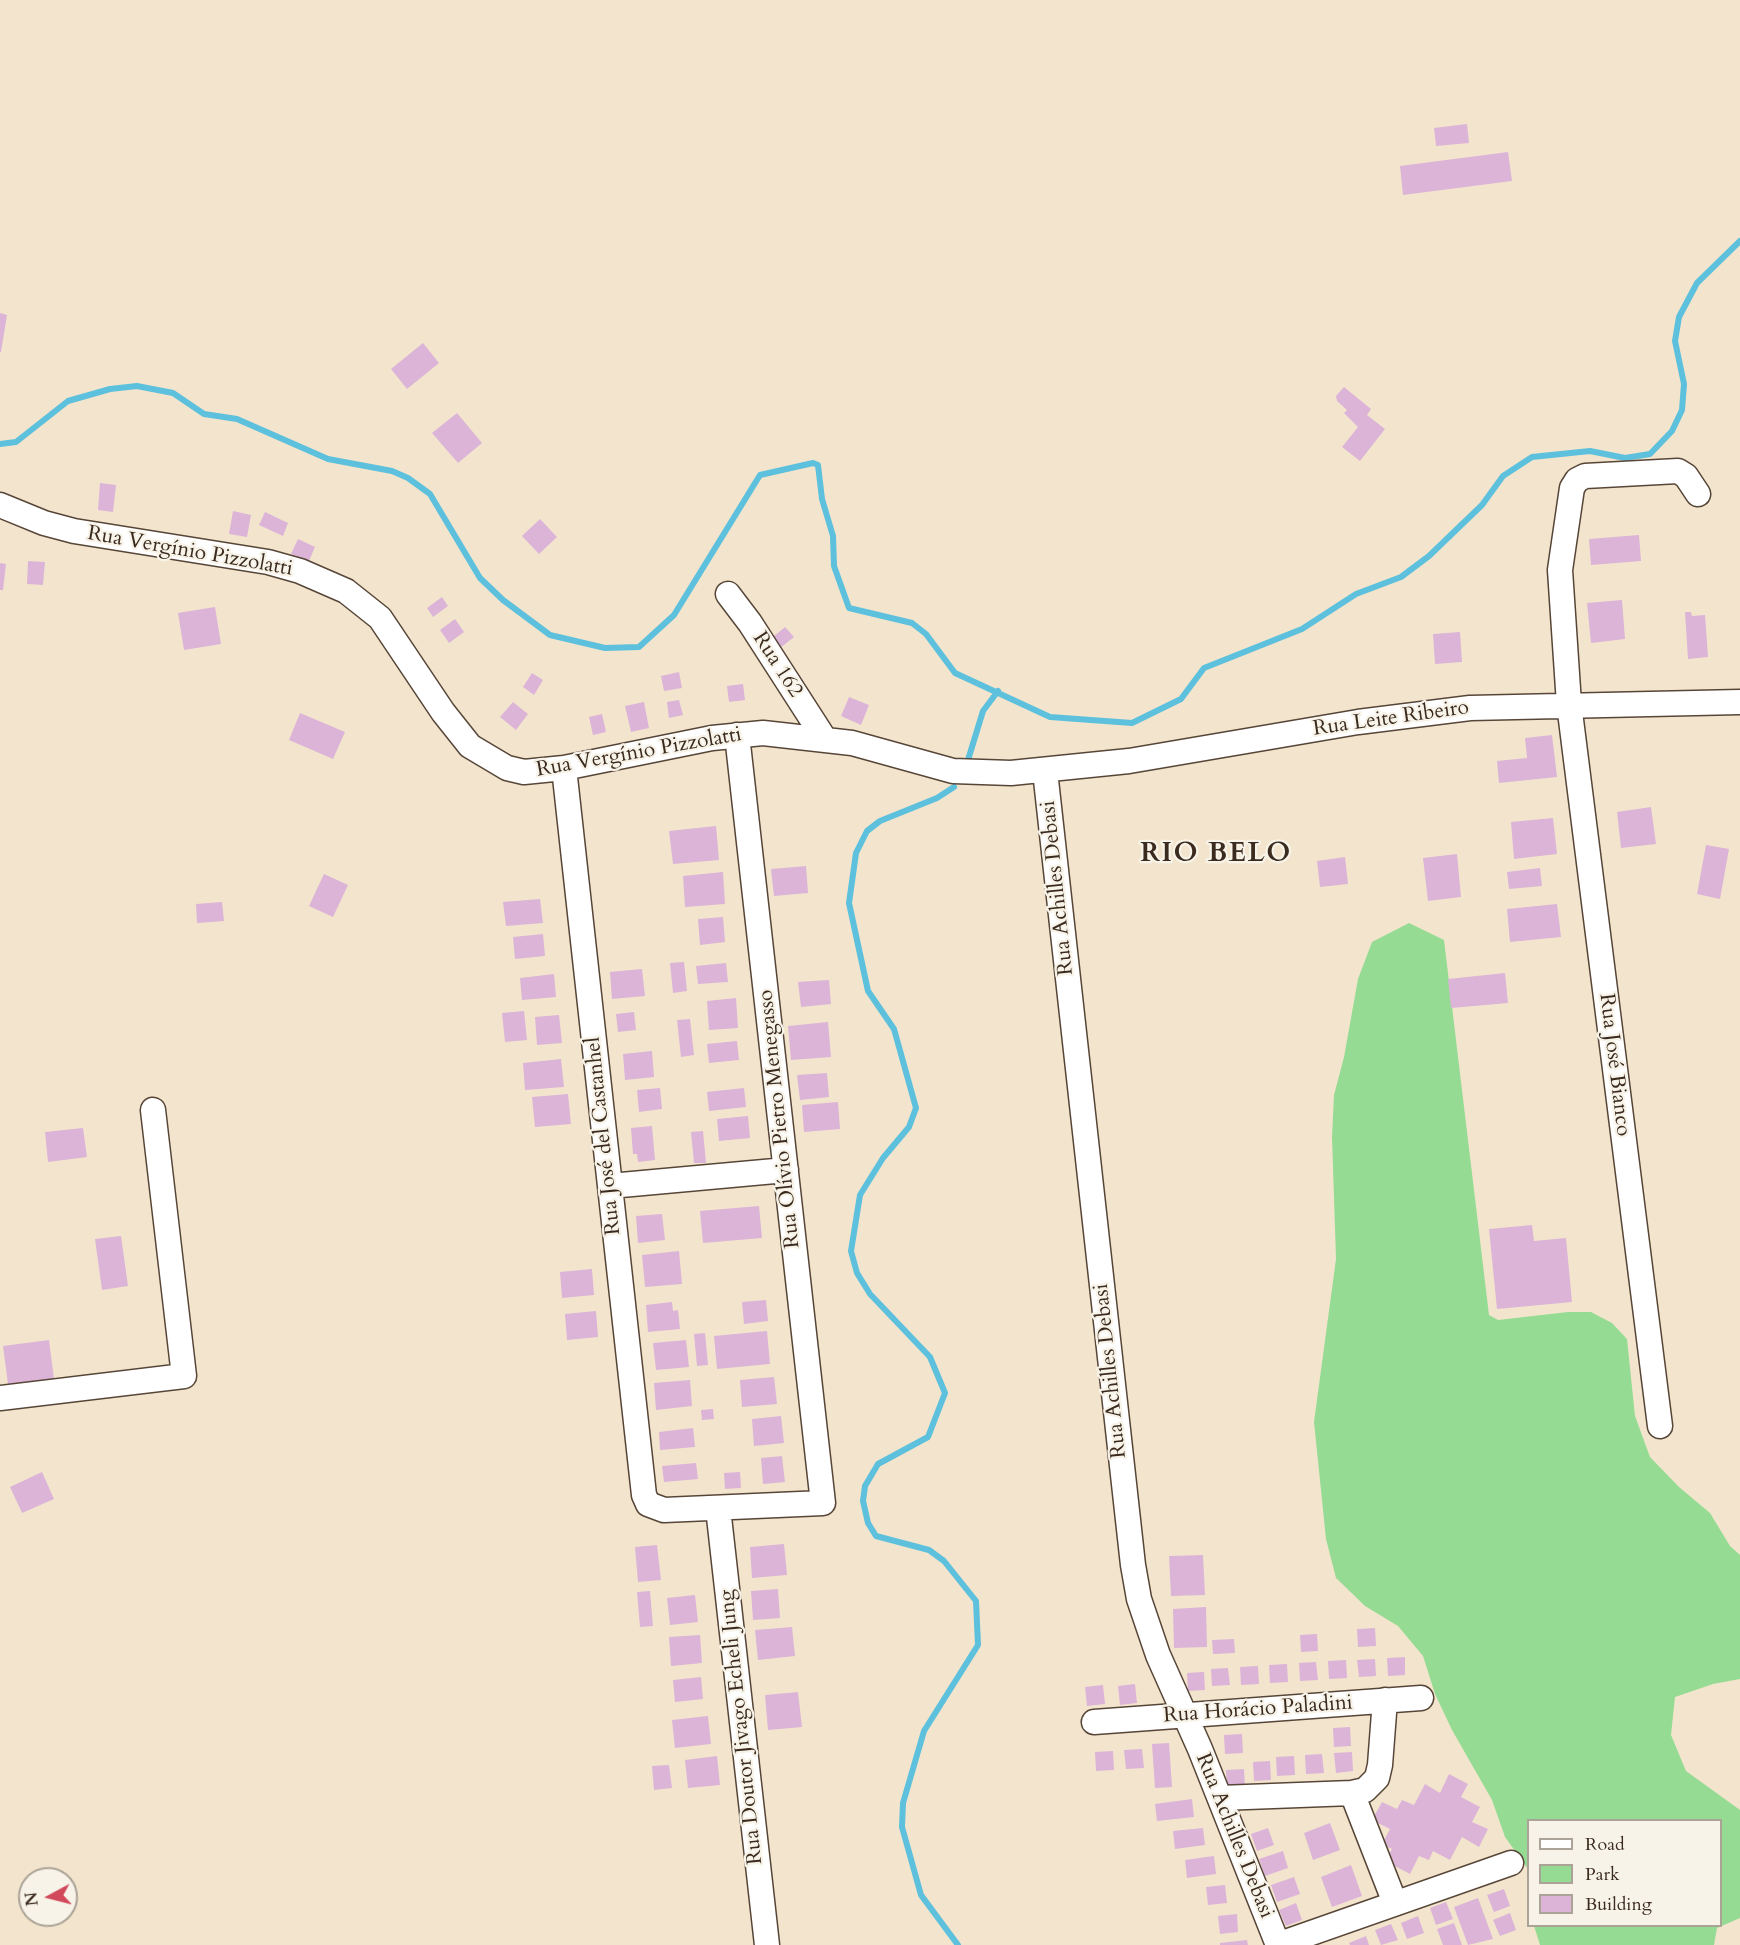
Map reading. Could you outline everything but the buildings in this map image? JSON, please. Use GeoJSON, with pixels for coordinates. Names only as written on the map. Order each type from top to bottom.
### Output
{"type":"FeatureCollection","features":[{"type":"Feature","properties":{"kind":"street","name":"Rua José Bianco"},"geometry":{"type":"LineString","coordinates":[[1660,1426],[1569,704],[1560,570],[1572,488],[1577,480],[1585,476],[1678,471],[1686,476],[1698,494]]}},
{"type":"Feature","properties":{"kind":"street","name":"Rua Vergínio Pizzolatti"},"geometry":{"type":"LineString","coordinates":[[0,505],[44,523],[74,531],[236,556],[300,571],[346,591],[380,618],[443,712],[470,746],[507,768],[524,772],[564,768],[737,735],[782,734],[824,738],[881,750],[953,771],[980,774],[1045,771]]}},
{"type":"Feature","properties":{"kind":"street","name":"Rua 162"},"geometry":{"type":"LineString","coordinates":[[728,594],[750,623],[824,738]]}},
{"type":"Feature","properties":{"kind":"street","name":"Rua Leite Ribeiro"},"geometry":{"type":"LineString","coordinates":[[1045,771],[1129,761],[1420,713],[1569,704],[1740,702]]}},
{"type":"Feature","properties":{"kind":"street","name":"Rua Olívio Pietro Menegasso"},"geometry":{"type":"LineString","coordinates":[[718,1508],[823,1503],[737,735]]}},
{"type":"Feature","properties":{"kind":"street","name":"Rua José del Castanhel"},"geometry":{"type":"LineString","coordinates":[[564,768],[644,1495],[648,1504],[664,1510],[718,1508]]}},
{"type":"Feature","properties":{"kind":"street","name":"Rua Achilles Debasi"},"geometry":{"type":"LineString","coordinates":[[1045,771],[1133,1564],[1147,1627],[1220,1798],[1277,1945]]}},
{"type":"Feature","properties":{"kind":"street"},"geometry":{"type":"LineString","coordinates":[[0,1398],[184,1376],[153,1110]]}},
{"type":"Feature","properties":{"kind":"street"},"geometry":{"type":"LineString","coordinates":[[610,1186],[786,1170]]}},
{"type":"Feature","properties":{"kind":"street","name":"Rua Doutor Jivago Echeli Jung"},"geometry":{"type":"LineString","coordinates":[[718,1508],[766,1945]]}},
{"type":"Feature","properties":{"kind":"street","name":"Rua Horácio Paladini"},"geometry":{"type":"LineString","coordinates":[[1094,1722],[1422,1698]]}},
{"type":"Feature","properties":{"kind":"street"},"geometry":{"type":"LineString","coordinates":[[1220,1798],[1352,1793],[1365,1790],[1377,1778],[1385,1700]]}},
{"type":"Feature","properties":{"kind":"street"},"geometry":{"type":"LineString","coordinates":[[1352,1793],[1395,1904]]}},
{"type":"Feature","properties":{"kind":"street"},"geometry":{"type":"LineString","coordinates":[[1277,1945],[1511,1863]]}},
{"type":"Feature","properties":{"kind":"green space"},"geometry":{"type":"Polygon","coordinates":[[[1409,923],[1444,940],[1489,1315],[1498,1320],[1568,1312],[1591,1312],[1612,1323],[1627,1339],[1635,1416],[1650,1457],[1679,1487],[1710,1513],[1730,1546],[1740,1555],[1740,1679],[1713,1684],[1675,1697],[1671,1735],[1686,1771],[1740,1810],[1740,1918],[1722,1926],[1722,1819],[1527,1819],[1527,1868],[1505,1837],[1492,1800],[1452,1730],[1435,1694],[1423,1656],[1398,1626],[1365,1606],[1336,1578],[1326,1539],[1314,1422],[1336,1259],[1332,1137],[1334,1095],[1344,1057],[1358,979],[1372,942],[1409,923]]]}},
{"type":"Feature","properties":{"kind":"green space"},"geometry":{"type":"Polygon","coordinates":[[[1534,1927],[1719,1927],[1717,1928],[1714,1945],[1540,1945],[1534,1927]]]}},
{"type":"Feature","properties":{"kind":"waterway"},"geometry":{"type":"LineString","coordinates":[[0,444],[16,442],[68,401],[110,389],[137,386],[173,393],[204,414],[237,419],[328,459],[392,471],[408,478],[430,494],[480,578],[503,600],[550,635],[605,648],[639,647],[674,615],[760,475],[813,463],[818,465],[822,499],[833,536],[834,566],[849,608],[912,623],[926,634],[955,673],[1050,717],[1132,723],[1181,699],[1204,668],[1302,629],[1356,594],[1401,577],[1429,556],[1482,505],[1503,476],[1532,457],[1590,451],[1625,458],[1650,454],[1672,431],[1682,410],[1684,384],[1675,341],[1679,317],[1697,283],[1740,241]]}},
{"type":"Feature","properties":{"kind":"waterway"},"geometry":{"type":"LineString","coordinates":[[968,760],[983,711],[998,691]]}},
{"type":"Feature","properties":{"kind":"waterway"},"geometry":{"type":"LineString","coordinates":[[954,787],[937,798],[880,821],[867,831],[856,853],[849,903],[868,991],[894,1029],[916,1108],[909,1127],[883,1158],[860,1195],[851,1251],[857,1273],[870,1294],[930,1357],[945,1393],[928,1437],[878,1464],[865,1486],[863,1501],[868,1523],[876,1536],[929,1550],[944,1561],[976,1601],[978,1645],[924,1731],[903,1803],[902,1827],[921,1895],[958,1945]]}},
{"type":"Feature","properties":{"kind":"district","name":"RIO BELO"},"geometry":{"type":"Point","coordinates":[1216,855]}}]}
